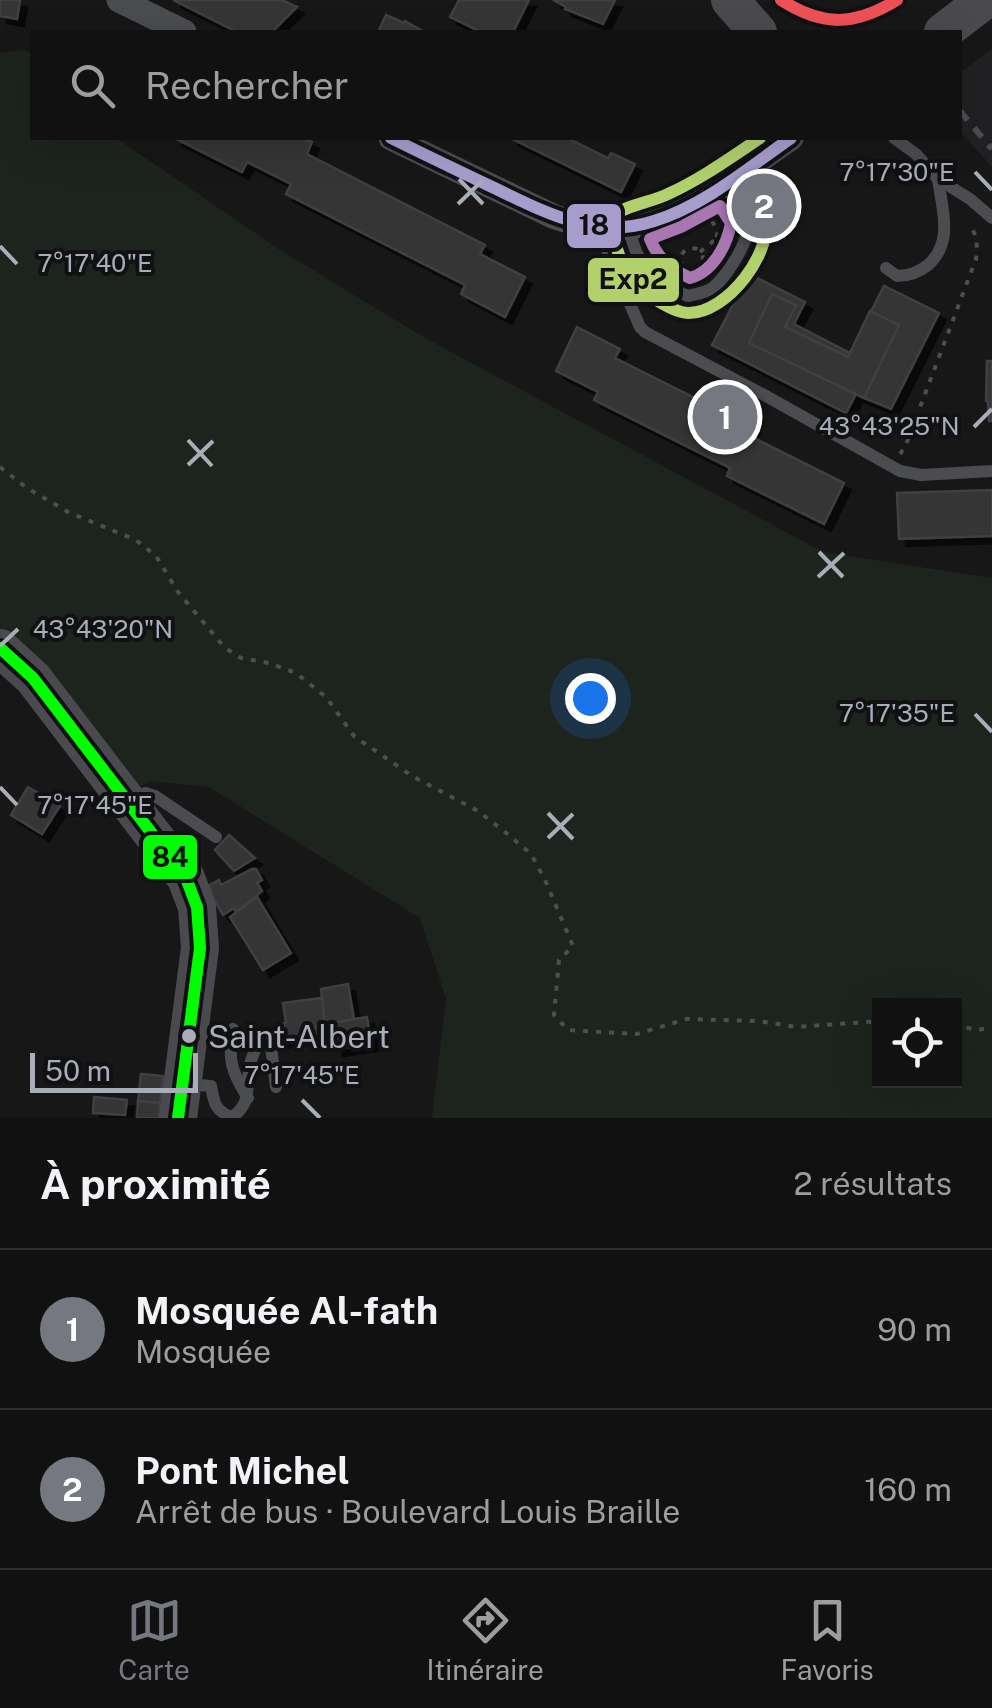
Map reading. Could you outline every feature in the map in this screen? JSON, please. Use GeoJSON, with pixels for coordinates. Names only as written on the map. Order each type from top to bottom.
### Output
{"type":"FeatureCollection","features":[{"type":"Feature","properties":{"kind":"main road"},"geometry":{"type":"LineString","coordinates":[[730,0],[756,30]]}},
{"type":"Feature","properties":{"kind":"main road"},"geometry":{"type":"LineString","coordinates":[[946,30],[980,4]]}},
{"type":"Feature","properties":{"kind":"main road"},"geometry":{"type":"LineString","coordinates":[[0,648],[33,678],[186,878],[197,907],[200,948],[180,1101]]}},
{"type":"Feature","properties":{"kind":"street"},"geometry":{"type":"LineString","coordinates":[[120,0],[180,30]]}},
{"type":"Feature","properties":{"kind":"street"},"geometry":{"type":"LineString","coordinates":[[396,140],[555,217],[581,226],[616,228],[666,216],[700,200],[788,140]]}},
{"type":"Feature","properties":{"kind":"lane"},"geometry":{"type":"LineString","coordinates":[[897,140],[916,154],[938,179],[992,218]]}},
{"type":"Feature","properties":{"kind":"lane"},"geometry":{"type":"LineString","coordinates":[[886,268],[897,276],[913,274],[938,253],[945,228],[938,179]]}},
{"type":"Feature","properties":{"kind":"lane"},"geometry":{"type":"LineString","coordinates":[[616,228],[652,274],[688,296],[702,293],[726,276],[749,229],[749,220],[725,184]]}},
{"type":"Feature","properties":{"kind":"lane"},"geometry":{"type":"LineString","coordinates":[[616,228],[608,253],[642,330],[889,466],[921,475],[992,470]]}},
{"type":"Feature","properties":{"kind":"lane"},"geometry":{"type":"LineString","coordinates":[[130,803],[145,793],[155,796],[216,837]]}},
{"type":"Feature","properties":{"kind":"lane"},"geometry":{"type":"LineString","coordinates":[[232,1030],[229,1050],[234,1077],[248,1098]]}},
{"type":"Feature","properties":{"kind":"lane"},"geometry":{"type":"LineString","coordinates":[[180,1101],[211,1086],[214,1105],[232,1117],[248,1098],[250,1066],[258,1042],[270,1039],[276,1087]]}},
{"type":"Feature","properties":{"kind":"path"},"geometry":{"type":"LineString","coordinates":[[889,466],[906,447],[976,259],[970,200]]}},
{"type":"Feature","properties":{"kind":"path"},"geometry":{"type":"LineString","coordinates":[[700,252],[716,239],[738,252]]}},
{"type":"Feature","properties":{"kind":"path"},"geometry":{"type":"LineString","coordinates":[[685,250],[700,252],[700,267],[684,267],[680,260],[685,250]]}},
{"type":"Feature","properties":{"kind":"path"},"geometry":{"type":"LineString","coordinates":[[0,467],[68,512],[136,540],[156,556],[178,592],[225,648],[241,658],[296,673],[326,697],[354,736],[412,776],[478,811],[531,854],[572,946],[559,960],[554,1014],[568,1030],[637,1034],[687,1019],[758,1020],[796,1027],[872,1022]]}},
{"type":"Feature","properties":{"kind":"path"},"geometry":{"type":"LineString","coordinates":[[962,1026],[992,1028]]}},
{"type":"Feature","properties":{"kind":"shaded area"},"geometry":{"type":"Polygon","coordinates":[[[992,49],[992,167],[962,133],[962,72],[992,49]]]}},
{"type":"Feature","properties":{"kind":"shaded area"},"geometry":{"type":"Polygon","coordinates":[[[0,53],[30,53],[30,140],[119,140],[280,250],[425,338],[823,552],[992,578],[992,1118],[432,1118],[446,999],[420,918],[209,787],[150,781],[137,789],[0,633],[0,53]]]}},
{"type":"Feature","properties":{"kind":"building"},"geometry":{"type":"Polygon","coordinates":[[[0,0],[20,0],[17,19],[0,16],[0,0]]]}},
{"type":"Feature","properties":{"kind":"building"},"geometry":{"type":"Polygon","coordinates":[[[173,0],[282,0],[297,7],[274,30],[233,30],[173,0]]]}},
{"type":"Feature","properties":{"kind":"building"},"geometry":{"type":"Polygon","coordinates":[[[459,0],[529,0],[514,30],[477,30],[450,17],[459,0]]]}},
{"type":"Feature","properties":{"kind":"building"},"geometry":{"type":"Polygon","coordinates":[[[553,0],[615,0],[603,24],[553,0]]]}},
{"type":"Feature","properties":{"kind":"building"},"geometry":{"type":"Polygon","coordinates":[[[386,15],[421,30],[379,30],[386,15]]]}},
{"type":"Feature","properties":{"kind":"building"},"geometry":{"type":"Polygon","coordinates":[[[178,140],[308,140],[312,142],[307,154],[485,245],[480,254],[525,277],[505,317],[461,294],[465,285],[286,194],[291,184],[247,162],[242,172],[178,140]]]}},
{"type":"Feature","properties":{"kind":"building"},"geometry":{"type":"Polygon","coordinates":[[[514,140],[571,140],[608,158],[611,153],[635,164],[621,192],[514,140]]]}},
{"type":"Feature","properties":{"kind":"building"},"geometry":{"type":"Polygon","coordinates":[[[749,274],[805,302],[794,324],[850,353],[884,286],[939,313],[891,409],[857,392],[846,413],[712,345],[749,274]]]}},
{"type":"Feature","properties":{"kind":"building"},"geometry":{"type":"Polygon","coordinates":[[[772,294],[796,305],[785,327],[848,357],[870,311],[899,325],[864,398],[749,343],[772,294]]]}},
{"type":"Feature","properties":{"kind":"building"},"geometry":{"type":"Polygon","coordinates":[[[577,327],[620,349],[615,358],[753,427],[748,435],[844,483],[824,524],[727,476],[730,468],[594,400],[598,392],[556,371],[577,327]]]}},
{"type":"Feature","properties":{"kind":"building"},"geometry":{"type":"Polygon","coordinates":[[[987,361],[992,361],[992,421],[986,401],[987,361]]]}},
{"type":"Feature","properties":{"kind":"building"},"geometry":{"type":"Polygon","coordinates":[[[992,490],[992,536],[899,539],[897,493],[992,490]]]}},
{"type":"Feature","properties":{"kind":"building"},"geometry":{"type":"Polygon","coordinates":[[[28,787],[60,806],[42,834],[11,815],[28,787]]]}},
{"type":"Feature","properties":{"kind":"building"},"geometry":{"type":"Polygon","coordinates":[[[229,835],[255,858],[234,871],[215,850],[229,835]]]}},
{"type":"Feature","properties":{"kind":"building"},"geometry":{"type":"Polygon","coordinates":[[[252,869],[262,880],[257,883],[262,891],[236,912],[234,908],[223,915],[208,886],[219,880],[221,885],[252,869]]]}},
{"type":"Feature","properties":{"kind":"building"},"geometry":{"type":"Polygon","coordinates":[[[257,897],[291,953],[263,970],[230,917],[257,897]]]}},
{"type":"Feature","properties":{"kind":"building"},"geometry":{"type":"Polygon","coordinates":[[[348,984],[355,1025],[311,1036],[306,1001],[322,998],[321,989],[348,984]]]}},
{"type":"Feature","properties":{"kind":"building"},"geometry":{"type":"Polygon","coordinates":[[[322,998],[325,1025],[310,1029],[311,1036],[279,1041],[276,1025],[286,1023],[283,1003],[322,998]]]}},
{"type":"Feature","properties":{"kind":"building"},"geometry":{"type":"Polygon","coordinates":[[[367,1017],[371,1044],[336,1049],[332,1023],[367,1017]]]}},
{"type":"Feature","properties":{"kind":"building"},"geometry":{"type":"Polygon","coordinates":[[[141,1074],[163,1076],[160,1103],[138,1101],[141,1074]]]}},
{"type":"Feature","properties":{"kind":"building"},"geometry":{"type":"Polygon","coordinates":[[[94,1097],[127,1100],[125,1115],[93,1113],[94,1097]]]}},
{"type":"Feature","properties":{"kind":"building"},"geometry":{"type":"Polygon","coordinates":[[[138,1101],[160,1103],[159,1118],[137,1118],[138,1101]]]}},
{"type":"Feature","properties":{"kind":"railway"},"geometry":{"type":"LineString","coordinates":[[962,113],[992,149]]}},
{"type":"Feature","properties":{"kind":"transit line"},"geometry":{"type":"LineString","coordinates":[[781,0],[811,15],[839,20],[867,15],[897,0]]}},
{"type":"Feature","properties":{"kind":"transit line","name":"18"},"geometry":{"type":"LineString","coordinates":[[395,140],[548,213],[610,227],[654,221],[691,206],[788,140]]}},
{"type":"Feature","properties":{"kind":"transit line","name":"Exp2"},"geometry":{"type":"LineString","coordinates":[[749,187],[765,214],[766,229],[755,262],[732,292],[703,311],[688,313],[670,308],[641,288],[620,256],[613,235],[612,225],[618,213],[680,188],[757,140]]}},
{"type":"Feature","properties":{"kind":"transit line"},"geometry":{"type":"LineString","coordinates":[[720,206],[731,223],[722,248],[706,270],[690,278],[661,258],[650,239],[720,206]]}},
{"type":"Feature","properties":{"kind":"transit line","name":"84"},"geometry":{"type":"LineString","coordinates":[[0,648],[33,678],[186,878],[197,907],[200,948],[178,1118]]}},
{"type":"Feature","properties":{"kind":"place","name":"Pont Michel"},"geometry":{"type":"Point","coordinates":[764,206]}},
{"type":"Feature","properties":{"kind":"place","name":"Mosquée Al-fath"},"geometry":{"type":"Point","coordinates":[725,417]}},
{"type":"Feature","properties":{"kind":"place","name":"Saint-Albert"},"geometry":{"type":"Point","coordinates":[189,1036]}}]}
